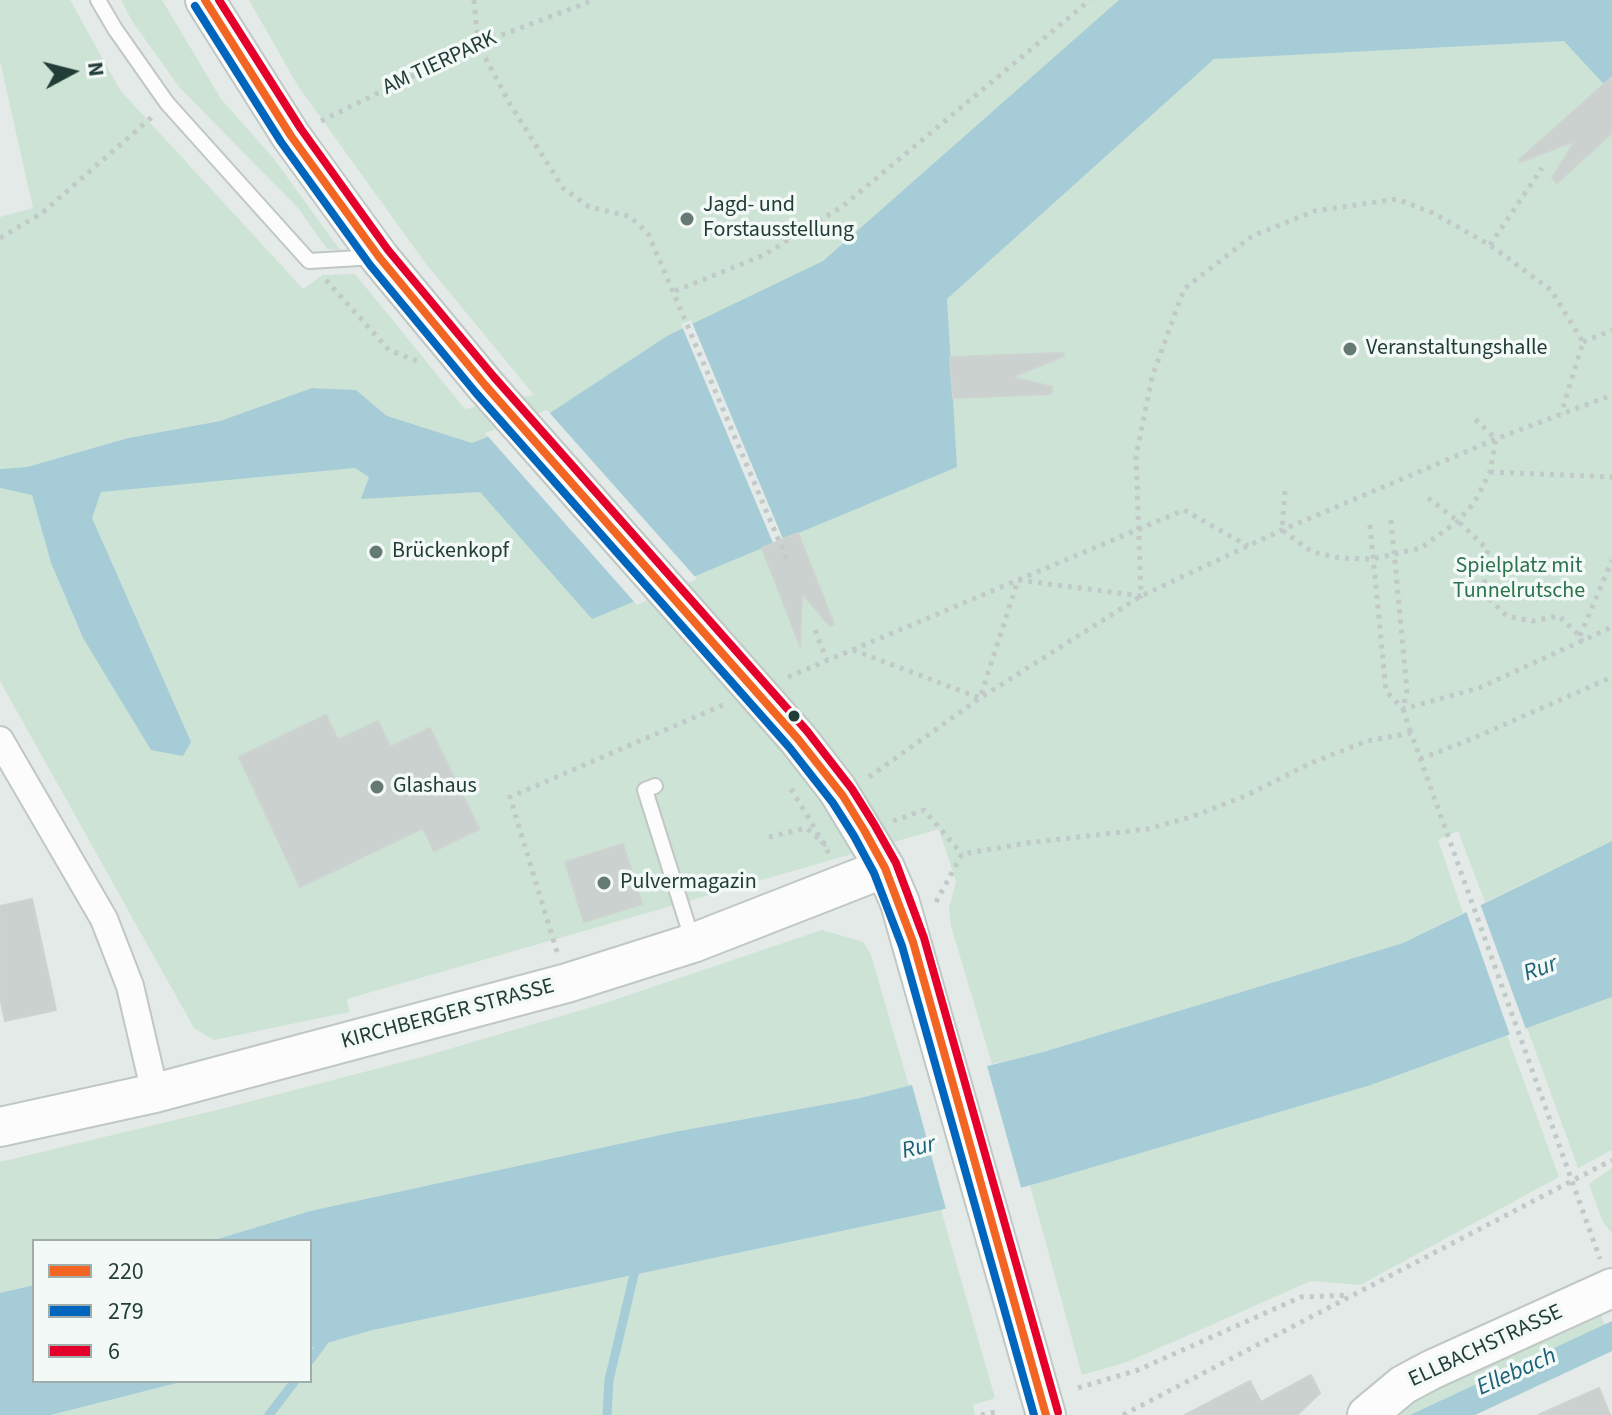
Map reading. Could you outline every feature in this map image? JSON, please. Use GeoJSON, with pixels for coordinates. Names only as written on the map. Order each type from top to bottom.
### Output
{"type":"FeatureCollection","features":[{"type":"Feature","properties":{"kind":"main road"},"geometry":{"type":"LineString","coordinates":[[205,0],[291,136],[379,257],[485,385],[798,739],[840,792],[864,830],[900,903],[1046,1415]]}},
{"type":"Feature","properties":{"kind":"main road","name":"KIRCHBERGER STRASSE"},"geometry":{"type":"LineString","coordinates":[[0,1127],[155,1093],[567,983],[693,943],[885,868]]}},
{"type":"Feature","properties":{"kind":"main road","name":"ELLBACHSTRASSE"},"geometry":{"type":"LineString","coordinates":[[1367,1415],[1403,1385],[1431,1370],[1612,1288]]}},
{"type":"Feature","properties":{"kind":"street"},"geometry":{"type":"LineString","coordinates":[[0,740],[104,919],[130,986],[155,1093]]}},
{"type":"Feature","properties":{"kind":"lane"},"geometry":{"type":"LineString","coordinates":[[98,0],[167,103],[309,261],[379,257]]}},
{"type":"Feature","properties":{"kind":"lane"},"geometry":{"type":"LineString","coordinates":[[655,786],[645,790],[693,943]]}},
{"type":"Feature","properties":{"kind":"path"},"geometry":{"type":"LineString","coordinates":[[474,0],[478,44],[510,104],[563,188],[589,207],[629,216],[648,233],[788,562]]}},
{"type":"Feature","properties":{"kind":"path","name":"AM TIERPARK"},"geometry":{"type":"LineString","coordinates":[[291,136],[478,44],[594,0]]}},
{"type":"Feature","properties":{"kind":"path"},"geometry":{"type":"LineString","coordinates":[[675,291],[764,255],[843,206],[1090,0]]}},
{"type":"Feature","properties":{"kind":"path"},"geometry":{"type":"LineString","coordinates":[[0,238],[42,213],[167,103]]}},
{"type":"Feature","properties":{"kind":"path"},"geometry":{"type":"LineString","coordinates":[[1490,245],[1542,168]]}},
{"type":"Feature","properties":{"kind":"path"},"geometry":{"type":"LineString","coordinates":[[1141,596],[1136,456],[1152,377],[1184,289],[1252,236],[1315,211],[1397,199],[1433,213],[1490,245],[1551,290],[1583,342],[1561,414]]}},
{"type":"Feature","properties":{"kind":"path"},"geometry":{"type":"LineString","coordinates":[[309,261],[389,350],[431,367]]}},
{"type":"Feature","properties":{"kind":"path"},"geometry":{"type":"LineString","coordinates":[[1583,342],[1612,330]]}},
{"type":"Feature","properties":{"kind":"path"},"geometry":{"type":"LineString","coordinates":[[840,792],[1141,596],[1282,530],[1496,439],[1612,395]]}},
{"type":"Feature","properties":{"kind":"path"},"geometry":{"type":"LineString","coordinates":[[1475,419],[1496,439]]}},
{"type":"Feature","properties":{"kind":"path"},"geometry":{"type":"LineString","coordinates":[[1282,530],[1312,552],[1340,558],[1372,559],[1421,548],[1458,521],[1474,503],[1490,472],[1496,439]]}},
{"type":"Feature","properties":{"kind":"path"},"geometry":{"type":"LineString","coordinates":[[1490,472],[1612,477]]}},
{"type":"Feature","properties":{"kind":"path"},"geometry":{"type":"LineString","coordinates":[[1282,530],[1285,491]]}},
{"type":"Feature","properties":{"kind":"path"},"geometry":{"type":"LineString","coordinates":[[1428,498],[1488,550],[1482,572],[1489,599],[1507,616],[1532,621],[1559,616],[1581,639]]}},
{"type":"Feature","properties":{"kind":"path"},"geometry":{"type":"LineString","coordinates":[[785,679],[1184,510],[1248,546]]}},
{"type":"Feature","properties":{"kind":"path"},"geometry":{"type":"LineString","coordinates":[[1391,520],[1407,690],[1403,709]]}},
{"type":"Feature","properties":{"kind":"path"},"geometry":{"type":"LineString","coordinates":[[1370,525],[1386,691],[1403,709],[1570,1182],[1612,1288]]}},
{"type":"Feature","properties":{"kind":"path"},"geometry":{"type":"LineString","coordinates":[[1581,639],[1612,560]]}},
{"type":"Feature","properties":{"kind":"path"},"geometry":{"type":"LineString","coordinates":[[1018,580],[1141,596]]}},
{"type":"Feature","properties":{"kind":"path"},"geometry":{"type":"LineString","coordinates":[[980,698],[1018,580]]}},
{"type":"Feature","properties":{"kind":"path"},"geometry":{"type":"LineString","coordinates":[[1403,709],[1479,688],[1612,627]]}},
{"type":"Feature","properties":{"kind":"path"},"geometry":{"type":"LineString","coordinates":[[815,630],[827,661]]}},
{"type":"Feature","properties":{"kind":"path"},"geometry":{"type":"LineString","coordinates":[[853,650],[980,698]]}},
{"type":"Feature","properties":{"kind":"path"},"geometry":{"type":"LineString","coordinates":[[1420,759],[1612,677]]}},
{"type":"Feature","properties":{"kind":"path"},"geometry":{"type":"LineString","coordinates":[[567,983],[510,797],[729,703]]}},
{"type":"Feature","properties":{"kind":"path"},"geometry":{"type":"LineString","coordinates":[[962,854],[1147,829],[1191,817],[1245,796],[1311,763],[1367,741],[1411,733]]}},
{"type":"Feature","properties":{"kind":"path"},"geometry":{"type":"LineString","coordinates":[[864,830],[924,810],[962,854]]}},
{"type":"Feature","properties":{"kind":"path"},"geometry":{"type":"LineString","coordinates":[[807,815],[825,844]]}},
{"type":"Feature","properties":{"kind":"path"},"geometry":{"type":"LineString","coordinates":[[769,837],[799,829]]}},
{"type":"Feature","properties":{"kind":"path"},"geometry":{"type":"LineString","coordinates":[[944,886],[962,854]]}},
{"type":"Feature","properties":{"kind":"path"},"geometry":{"type":"LineString","coordinates":[[1123,1415],[1612,1160]]}},
{"type":"Feature","properties":{"kind":"path"},"geometry":{"type":"LineString","coordinates":[[1078,1388],[1138,1370],[1301,1297],[1351,1295]]}},
{"type":"Feature","properties":{"kind":"path"},"geometry":{"type":"LineString","coordinates":[[981,1415],[1000,1411]]}},
{"type":"Feature","properties":{"kind":"green space","name":"Spielplatz mit Tunnelrutsche"},"geometry":{"type":"Polygon","coordinates":[[[0,0],[70,0],[120,90],[303,289],[323,275],[355,274],[465,409],[534,395],[426,264],[298,86],[249,0],[1612,0],[1612,841],[1485,902],[1458,831],[1438,840],[1463,913],[1403,943],[1043,1052],[992,1064],[951,926],[949,908],[956,882],[939,829],[347,999],[349,1012],[214,1040],[194,1028],[0,681],[0,488],[32,494],[51,563],[83,638],[68,488],[387,416],[356,390],[312,388],[220,421],[128,438],[27,467],[0,469],[0,217],[33,208],[0,61],[0,0]]]}},
{"type":"Feature","properties":{"kind":"green space"},"geometry":{"type":"Polygon","coordinates":[[[121,0],[162,0],[221,99],[274,159],[340,250],[327,249],[298,208],[180,88],[132,21],[121,0]]]}},
{"type":"Feature","properties":{"kind":"green space"},"geometry":{"type":"Polygon","coordinates":[[[822,930],[863,942],[871,955],[909,1086],[674,1132],[310,1211],[218,1239],[32,1239],[32,1285],[0,1293],[0,1162],[422,1057],[602,1004],[822,930]]]}},
{"type":"Feature","properties":{"kind":"green space"},"geometry":{"type":"Polygon","coordinates":[[[1612,997],[1612,1150],[1578,1168],[1527,1028],[1612,997]]]}},
{"type":"Feature","properties":{"kind":"green space"},"geometry":{"type":"Polygon","coordinates":[[[1507,1035],[1559,1177],[1360,1285],[1311,1281],[1127,1362],[1082,1375],[1030,1185],[1371,1085],[1507,1035]]]}},
{"type":"Feature","properties":{"kind":"green space"},"geometry":{"type":"Polygon","coordinates":[[[1612,1168],[1612,1233],[1603,1222],[1589,1184],[1612,1168]]]}},
{"type":"Feature","properties":{"kind":"green space"},"geometry":{"type":"Polygon","coordinates":[[[941,1210],[995,1398],[973,1405],[975,1415],[51,1415],[177,1383],[312,1383],[312,1347],[373,1330],[941,1210]]]}},
{"type":"Feature","properties":{"kind":"green space"},"geometry":{"type":"Polygon","coordinates":[[[1598,1309],[1612,1341],[1612,1351],[1475,1415],[1390,1415],[1421,1392],[1598,1309]]]}},
{"type":"Feature","properties":{"kind":"water"},"geometry":{"type":"Polygon","coordinates":[[[1119,0],[1612,0],[1612,93],[1564,41],[1214,59],[947,299],[957,467],[592,619],[480,492],[361,499],[369,477],[355,468],[101,492],[92,518],[191,742],[183,756],[151,750],[83,638],[51,563],[32,495],[0,488],[0,469],[27,467],[128,438],[220,421],[312,388],[356,390],[387,416],[472,443],[550,413],[667,336],[823,261],[1119,0]]]}},
{"type":"Feature","properties":{"kind":"water","name":"Rur"},"geometry":{"type":"Polygon","coordinates":[[[1612,841],[1612,997],[1371,1085],[1049,1180],[941,1210],[373,1330],[312,1347],[312,1239],[218,1239],[310,1211],[674,1132],[860,1098],[1043,1052],[1403,943],[1612,841]]]}},
{"type":"Feature","properties":{"kind":"water"},"geometry":{"type":"Polygon","coordinates":[[[32,1285],[32,1383],[177,1383],[51,1415],[0,1415],[0,1293],[32,1285]]]}},
{"type":"Feature","properties":{"kind":"water","name":"Ellebach"},"geometry":{"type":"Polygon","coordinates":[[[1612,1321],[1612,1351],[1475,1415],[1410,1415],[1612,1321]]]}},
{"type":"Feature","properties":{"kind":"pier"},"geometry":{"type":"Polygon","coordinates":[[[691,320],[783,539],[773,543],[681,324],[691,320]]]}},
{"type":"Feature","properties":{"kind":"pier"},"geometry":{"type":"Polygon","coordinates":[[[547,410],[697,579],[637,605],[485,433],[547,410]]]}},
{"type":"Feature","properties":{"kind":"pier"},"geometry":{"type":"Polygon","coordinates":[[[1479,901],[1527,1032],[1511,1038],[1465,908],[1479,901]]]}},
{"type":"Feature","properties":{"kind":"pier"},"geometry":{"type":"Polygon","coordinates":[[[986,1062],[1022,1191],[947,1213],[911,1081],[986,1062]]]}},
{"type":"Feature","properties":{"kind":"building"},"geometry":{"type":"Polygon","coordinates":[[[1612,77],[1612,133],[1557,183],[1552,178],[1575,141],[1520,162],[1519,160],[1612,77]]]}},
{"type":"Feature","properties":{"kind":"building"},"geometry":{"type":"Polygon","coordinates":[[[1063,353],[1064,356],[1012,377],[1052,387],[1051,394],[953,398],[950,357],[1063,353]]]}},
{"type":"Feature","properties":{"kind":"building"},"geometry":{"type":"Polygon","coordinates":[[[798,533],[834,624],[830,626],[802,593],[800,646],[762,548],[798,533]]]}},
{"type":"Feature","properties":{"kind":"building","name":"Glashaus"},"geometry":{"type":"Polygon","coordinates":[[[326,715],[338,740],[378,721],[390,747],[430,728],[479,829],[434,851],[423,828],[300,887],[239,757],[326,715]]]}},
{"type":"Feature","properties":{"kind":"building","name":"Pulvermagazin"},"geometry":{"type":"Polygon","coordinates":[[[623,844],[642,904],[584,922],[565,862],[623,844]]]}},
{"type":"Feature","properties":{"kind":"building"},"geometry":{"type":"Polygon","coordinates":[[[32,899],[56,1010],[5,1021],[0,997],[0,906],[32,899]]]}},
{"type":"Feature","properties":{"kind":"building"},"geometry":{"type":"Polygon","coordinates":[[[1311,1375],[1320,1393],[1297,1415],[1185,1415],[1250,1381],[1261,1402],[1311,1375]]]}},
{"type":"Feature","properties":{"kind":"building"},"geometry":{"type":"Polygon","coordinates":[[[1599,1388],[1610,1415],[1538,1415],[1599,1388]]]}},
{"type":"Feature","properties":{"kind":"waterway"},"geometry":{"type":"LineString","coordinates":[[607,1415],[609,1380],[636,1266]]}},
{"type":"Feature","properties":{"kind":"waterway"},"geometry":{"type":"LineString","coordinates":[[312,1357],[327,1337]]}},
{"type":"Feature","properties":{"kind":"waterway"},"geometry":{"type":"LineString","coordinates":[[269,1415],[293,1383]]}},
{"type":"Feature","properties":{"kind":"transit line","name":"220"},"geometry":{"type":"LineString","coordinates":[[205,0],[291,136],[379,257],[485,385],[798,739],[843,796],[864,830],[885,868],[913,942],[1046,1415]]}},
{"type":"Feature","properties":{"kind":"transit line","name":"6"},"geometry":{"type":"LineString","coordinates":[[219,0],[301,129],[388,250],[494,377],[807,731],[852,789],[874,824],[896,863],[924,938],[1058,1412]]}},
{"type":"Feature","properties":{"kind":"transit line","name":"279"},"geometry":{"type":"LineString","coordinates":[[195,6],[281,142],[370,265],[476,393],[789,747],[833,803],[854,836],[874,873],[902,946],[1034,1415]]}},
{"type":"Feature","properties":{"kind":"place","name":"Jagd- und Forstausstellung"},"geometry":{"type":"Point","coordinates":[687,219]}},
{"type":"Feature","properties":{"kind":"place","name":"Veranstaltungshalle"},"geometry":{"type":"Point","coordinates":[1350,349]}},
{"type":"Feature","properties":{"kind":"place","name":"Brückenkopf"},"geometry":{"type":"Point","coordinates":[376,552]}},
{"type":"Feature","properties":{"kind":"place","name":"Glashaus"},"geometry":{"type":"Point","coordinates":[377,787]}},
{"type":"Feature","properties":{"kind":"place","name":"Pulvermagazin"},"geometry":{"type":"Point","coordinates":[604,883]}}]}
